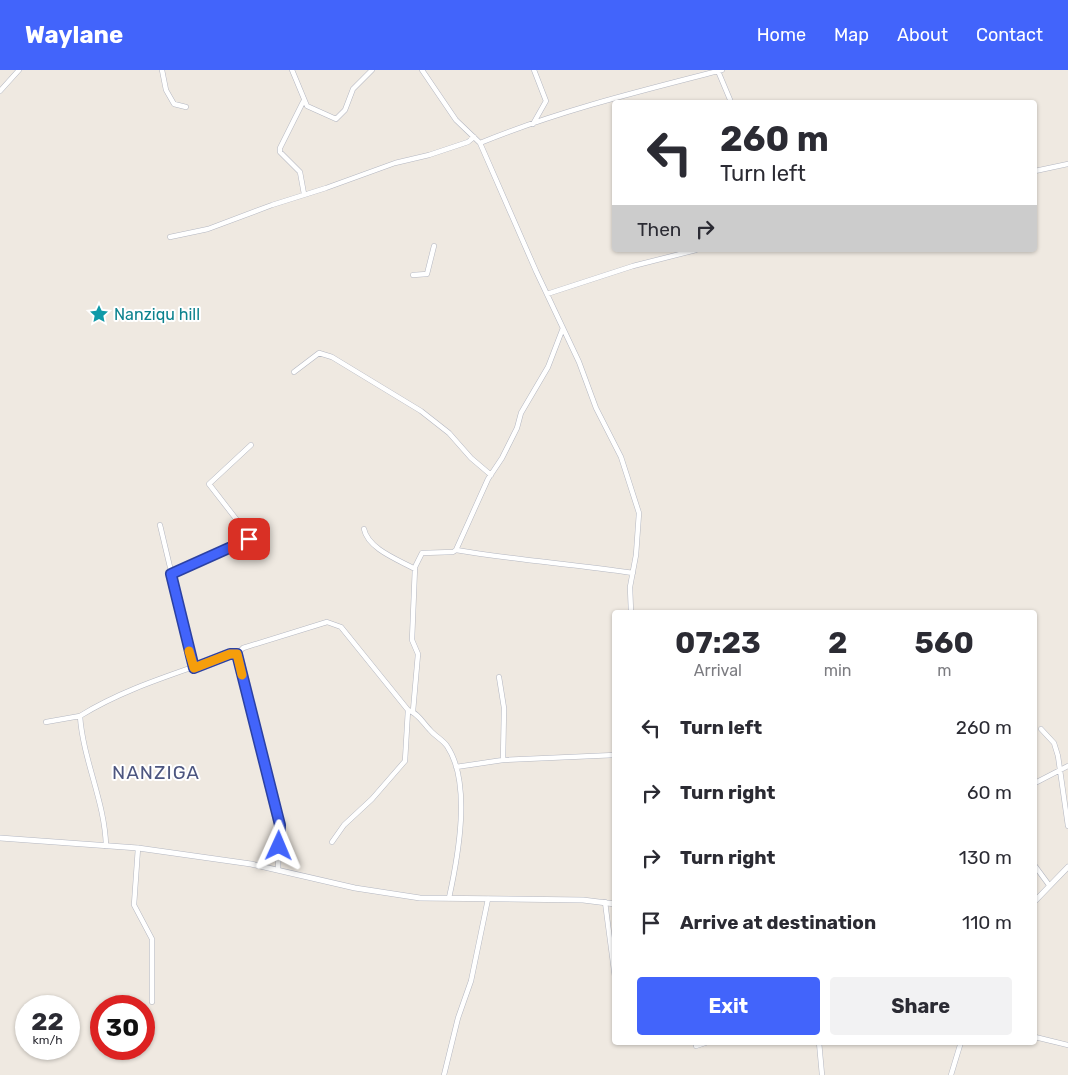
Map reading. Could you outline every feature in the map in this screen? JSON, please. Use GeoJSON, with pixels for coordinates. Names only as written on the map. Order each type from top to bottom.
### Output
{"type":"FeatureCollection","features":[{"type":"Feature","properties":{"kind":"street"},"geometry":{"type":"LineString","coordinates":[[0,92],[19,70]]}},
{"type":"Feature","properties":{"kind":"street"},"geometry":{"type":"LineString","coordinates":[[162,70],[166,90],[174,104],[186,107]]}},
{"type":"Feature","properties":{"kind":"street"},"geometry":{"type":"LineString","coordinates":[[292,70],[303,102],[307,106],[339,118],[349,102],[354,89],[372,70]]}},
{"type":"Feature","properties":{"kind":"street"},"geometry":{"type":"LineString","coordinates":[[422,70],[456,120],[480,143],[547,294],[580,362],[596,408],[621,457],[639,513],[630,587],[631,610]]}},
{"type":"Feature","properties":{"kind":"street"},"geometry":{"type":"LineString","coordinates":[[533,124],[546,101],[534,70]]}},
{"type":"Feature","properties":{"kind":"street"},"geometry":{"type":"LineString","coordinates":[[480,143],[533,124],[623,96],[720,70],[730,100]]}},
{"type":"Feature","properties":{"kind":"street"},"geometry":{"type":"LineString","coordinates":[[303,102],[288,130],[280,152],[300,172],[304,194]]}},
{"type":"Feature","properties":{"kind":"street"},"geometry":{"type":"LineString","coordinates":[[170,237],[208,229],[395,163],[429,155],[468,142],[474,137]]}},
{"type":"Feature","properties":{"kind":"street"},"geometry":{"type":"LineString","coordinates":[[1037,171],[1068,164]]}},
{"type":"Feature","properties":{"kind":"street"},"geometry":{"type":"LineString","coordinates":[[413,275],[427,274],[434,246]]}},
{"type":"Feature","properties":{"kind":"street"},"geometry":{"type":"LineString","coordinates":[[547,294],[633,266],[688,252]]}},
{"type":"Feature","properties":{"kind":"street"},"geometry":{"type":"LineString","coordinates":[[456,550],[490,475],[502,458],[517,428],[521,413],[548,367],[563,328]]}},
{"type":"Feature","properties":{"kind":"street"},"geometry":{"type":"LineString","coordinates":[[294,372],[319,353],[332,357],[428,417],[450,433],[471,458],[490,475]]}},
{"type":"Feature","properties":{"kind":"street"},"geometry":{"type":"LineString","coordinates":[[171,574],[249,539],[248,534],[209,484],[251,445]]}},
{"type":"Feature","properties":{"kind":"street"},"geometry":{"type":"LineString","coordinates":[[160,525],[194,668]]}},
{"type":"Feature","properties":{"kind":"street"},"geometry":{"type":"LineString","coordinates":[[364,529],[370,541],[386,553],[415,569]]}},
{"type":"Feature","properties":{"kind":"street"},"geometry":{"type":"LineString","coordinates":[[332,842],[344,825],[372,799],[405,761],[418,654],[412,640],[415,569],[422,553],[453,552],[456,550],[506,559],[539,560],[632,573]]}},
{"type":"Feature","properties":{"kind":"street"},"geometry":{"type":"LineString","coordinates":[[46,722],[80,716],[128,690],[230,654],[237,654],[243,648],[327,622],[341,627],[411,711],[446,745],[456,767],[461,790],[461,808],[449,898]]}},
{"type":"Feature","properties":{"kind":"street"},"geometry":{"type":"LineString","coordinates":[[237,654],[280,825],[278,869]]}},
{"type":"Feature","properties":{"kind":"street"},"geometry":{"type":"LineString","coordinates":[[499,677],[504,708],[503,760]]}},
{"type":"Feature","properties":{"kind":"street"},"geometry":{"type":"LineString","coordinates":[[80,716],[91,774],[106,829],[106,846]]}},
{"type":"Feature","properties":{"kind":"street"},"geometry":{"type":"LineString","coordinates":[[1041,729],[1054,743],[1058,756],[1068,826]]}},
{"type":"Feature","properties":{"kind":"street"},"geometry":{"type":"LineString","coordinates":[[456,767],[503,760],[612,755]]}},
{"type":"Feature","properties":{"kind":"street"},"geometry":{"type":"LineString","coordinates":[[1037,782],[1068,766]]}},
{"type":"Feature","properties":{"kind":"street"},"geometry":{"type":"LineString","coordinates":[[0,838],[138,848],[278,869],[354,888],[420,898],[612,903]]}},
{"type":"Feature","properties":{"kind":"street"},"geometry":{"type":"LineString","coordinates":[[138,848],[134,904],[152,940],[152,995]]}},
{"type":"Feature","properties":{"kind":"street"},"geometry":{"type":"LineString","coordinates":[[1037,899],[1068,867]]}},
{"type":"Feature","properties":{"kind":"street"},"geometry":{"type":"LineString","coordinates":[[1037,869],[1049,885]]}},
{"type":"Feature","properties":{"kind":"street"},"geometry":{"type":"LineString","coordinates":[[444,1075],[458,1018],[471,981],[488,899]]}},
{"type":"Feature","properties":{"kind":"street"},"geometry":{"type":"LineString","coordinates":[[604,902],[612,957]]}},
{"type":"Feature","properties":{"kind":"street"},"geometry":{"type":"LineString","coordinates":[[1037,1037],[1068,1045]]}},
{"type":"Feature","properties":{"kind":"street"},"geometry":{"type":"LineString","coordinates":[[819,1045],[822,1075]]}},
{"type":"Feature","properties":{"kind":"street"},"geometry":{"type":"LineString","coordinates":[[952,1075],[960,1045]]}},
{"type":"Feature","properties":{"kind":"slow traffic"},"geometry":{"type":"LineString","coordinates":[[189,651],[194,668],[230,654],[237,654],[242,675]]}},
{"type":"Feature","properties":{"kind":"place","name":"Nanziqu hill"},"geometry":{"type":"Point","coordinates":[99,314]}},
{"type":"Feature","properties":{"kind":"district","name":"NANZIGA"},"geometry":{"type":"Point","coordinates":[156,772]}},
{"type":"Feature","properties":{"kind":"route"},"geometry":{"type":"LineString","coordinates":[[249,539],[171,574],[194,668],[230,654],[237,654],[272,788],[280,825],[279,846]]}}]}
